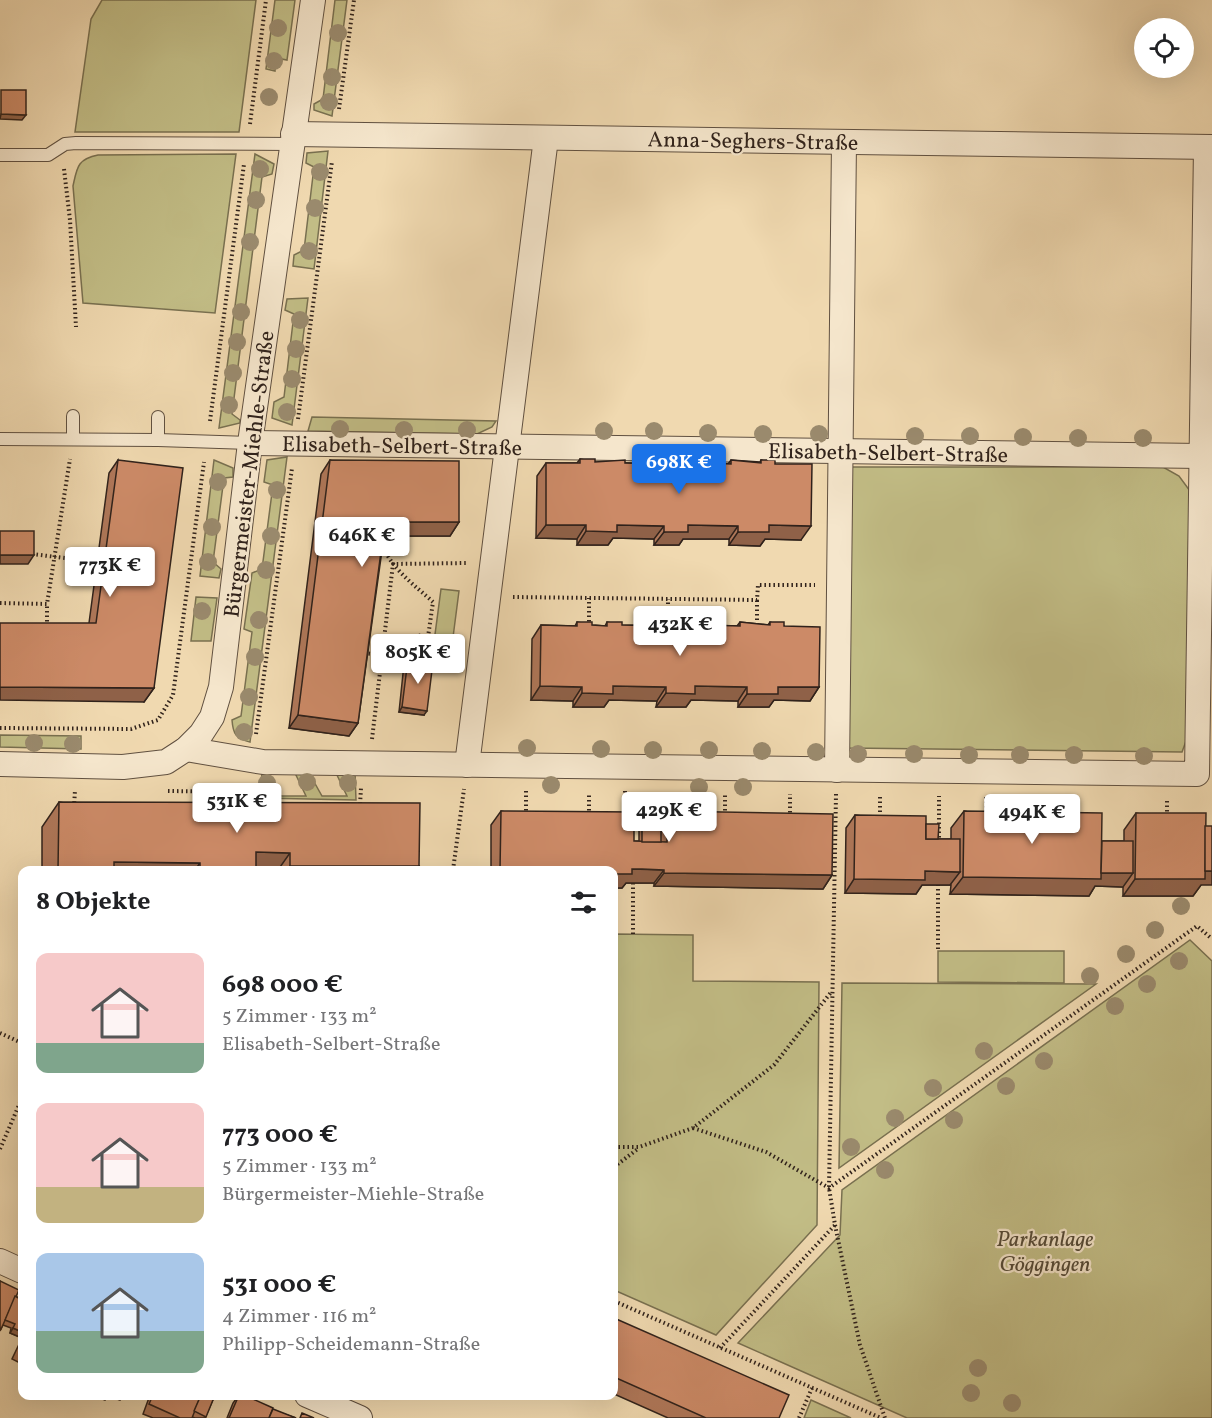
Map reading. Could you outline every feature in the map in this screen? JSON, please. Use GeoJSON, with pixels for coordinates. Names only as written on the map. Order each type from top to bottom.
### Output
{"type":"FeatureCollection","features":[{"type":"Feature","properties":{"kind":"street","name":"Bürgermeister-Miehle-Straße"},"geometry":{"type":"LineString","coordinates":[[0,764],[139,766],[166,762],[186,749],[201,734],[212,717],[221,687],[250,443],[313,0]]}},
{"type":"Feature","properties":{"kind":"street","name":"Anna-Seghers-Straße"},"geometry":{"type":"LineString","coordinates":[[292,139],[336,135],[1209,147]]}},
{"type":"Feature","properties":{"kind":"street"},"geometry":{"type":"LineString","coordinates":[[467,765],[546,138]]}},
{"type":"Feature","properties":{"kind":"street"},"geometry":{"type":"LineString","coordinates":[[837,770],[844,142]]}},
{"type":"Feature","properties":{"kind":"street"},"geometry":{"type":"LineString","coordinates":[[186,749],[253,762],[1197,774],[1201,456],[1209,147]]}},
{"type":"Feature","properties":{"kind":"street","name":"Elisabeth-Selbert-Straße"},"geometry":{"type":"LineString","coordinates":[[250,443],[1201,456]]}},
{"type":"Feature","properties":{"kind":"street"},"geometry":{"type":"LineString","coordinates":[[0,1261],[18,1269]]}},
{"type":"Feature","properties":{"kind":"street"},"geometry":{"type":"LineString","coordinates":[[319,1400],[360,1418]]}},
{"type":"Feature","properties":{"kind":"lane"},"geometry":{"type":"LineString","coordinates":[[0,155],[48,155],[65,144],[76,142],[292,139]]}},
{"type":"Feature","properties":{"kind":"lane"},"geometry":{"type":"LineString","coordinates":[[73,416],[73,439]]}},
{"type":"Feature","properties":{"kind":"lane"},"geometry":{"type":"LineString","coordinates":[[158,417],[158,440]]}},
{"type":"Feature","properties":{"kind":"lane"},"geometry":{"type":"LineString","coordinates":[[0,439],[250,443]]}},
{"type":"Feature","properties":{"kind":"path"},"geometry":{"type":"LineString","coordinates":[[253,762],[354,0]]}},
{"type":"Feature","properties":{"kind":"path"},"geometry":{"type":"LineString","coordinates":[[62,147],[70,220],[76,327]]}},
{"type":"Feature","properties":{"kind":"path"},"geometry":{"type":"LineString","coordinates":[[46,636],[47,604],[73,439]]}},
{"type":"Feature","properties":{"kind":"path"},"geometry":{"type":"LineString","coordinates":[[383,536],[382,548],[393,564],[433,602],[428,637],[416,635]]}},
{"type":"Feature","properties":{"kind":"path"},"geometry":{"type":"LineString","coordinates":[[28,554],[97,562]]}},
{"type":"Feature","properties":{"kind":"path"},"geometry":{"type":"LineString","coordinates":[[393,564],[493,563]]}},
{"type":"Feature","properties":{"kind":"path"},"geometry":{"type":"LineString","coordinates":[[349,804],[360,805],[393,564]]}},
{"type":"Feature","properties":{"kind":"path"},"geometry":{"type":"LineString","coordinates":[[757,639],[758,585],[839,586]]}},
{"type":"Feature","properties":{"kind":"path"},"geometry":{"type":"LineString","coordinates":[[488,597],[758,600]]}},
{"type":"Feature","properties":{"kind":"path"},"geometry":{"type":"LineString","coordinates":[[589,598],[589,628]]}},
{"type":"Feature","properties":{"kind":"path"},"geometry":{"type":"LineString","coordinates":[[668,638],[669,599]]}},
{"type":"Feature","properties":{"kind":"path"},"geometry":{"type":"LineString","coordinates":[[0,603],[47,604]]}},
{"type":"Feature","properties":{"kind":"path"},"geometry":{"type":"LineString","coordinates":[[360,653],[480,666]]}},
{"type":"Feature","properties":{"kind":"path"},"geometry":{"type":"LineString","coordinates":[[454,866],[467,765]]}},
{"type":"Feature","properties":{"kind":"path"},"geometry":{"type":"LineString","coordinates":[[626,767],[626,805],[633,814],[633,824]]}},
{"type":"Feature","properties":{"kind":"path"},"geometry":{"type":"LineString","coordinates":[[837,770],[829,1188],[860,1345],[883,1418]]}},
{"type":"Feature","properties":{"kind":"path"},"geometry":{"type":"LineString","coordinates":[[939,853],[940,771]]}},
{"type":"Feature","properties":{"kind":"path"},"geometry":{"type":"LineString","coordinates":[[1167,774],[1167,822]]}},
{"type":"Feature","properties":{"kind":"path"},"geometry":{"type":"LineString","coordinates":[[74,818],[75,789]]}},
{"type":"Feature","properties":{"kind":"path"},"geometry":{"type":"LineString","coordinates":[[248,792],[248,803],[259,803]]}},
{"type":"Feature","properties":{"kind":"path"},"geometry":{"type":"LineString","coordinates":[[675,814],[685,814]]}},
{"type":"Feature","properties":{"kind":"path"},"geometry":{"type":"LineString","coordinates":[[715,814],[725,814]]}},
{"type":"Feature","properties":{"kind":"path"},"geometry":{"type":"LineString","coordinates":[[633,873],[633,934]]}},
{"type":"Feature","properties":{"kind":"path"},"geometry":{"type":"LineString","coordinates":[[938,874],[938,951]]}},
{"type":"Feature","properties":{"kind":"path"},"geometry":{"type":"LineString","coordinates":[[829,1188],[1197,926],[1212,939]]}},
{"type":"Feature","properties":{"kind":"path"},"geometry":{"type":"LineString","coordinates":[[618,1164],[639,1147],[693,1128],[774,1065],[833,990]]}},
{"type":"Feature","properties":{"kind":"path"},"geometry":{"type":"LineString","coordinates":[[0,1034],[18,1041]]}},
{"type":"Feature","properties":{"kind":"path"},"geometry":{"type":"LineString","coordinates":[[0,1149],[18,1107]]}},
{"type":"Feature","properties":{"kind":"path"},"geometry":{"type":"LineString","coordinates":[[693,1128],[766,1152],[829,1188]]}},
{"type":"Feature","properties":{"kind":"path"},"geometry":{"type":"LineString","coordinates":[[618,1147],[639,1147]]}},
{"type":"Feature","properties":{"kind":"path"},"geometry":{"type":"LineString","coordinates":[[720,1347],[835,1225]]}},
{"type":"Feature","properties":{"kind":"path"},"geometry":{"type":"LineString","coordinates":[[618,1303],[883,1418]]}},
{"type":"Feature","properties":{"kind":"path"},"geometry":{"type":"LineString","coordinates":[[799,1418],[812,1388]]}},
{"type":"Feature","properties":{"kind":"green space"},"geometry":{"type":"Polygon","coordinates":[[[102,0],[256,0],[239,132],[75,132],[91,19],[102,0]]]}},
{"type":"Feature","properties":{"kind":"green space"},"geometry":{"type":"Polygon","coordinates":[[[275,0],[295,0],[287,60],[276,58],[275,71],[266,69],[275,0]]]}},
{"type":"Feature","properties":{"kind":"green space"},"geometry":{"type":"Polygon","coordinates":[[[335,0],[347,0],[332,116],[314,110],[314,104],[323,99],[335,0]]]}},
{"type":"Feature","properties":{"kind":"green space"},"geometry":{"type":"Polygon","coordinates":[[[328,151],[314,269],[293,266],[294,255],[304,250],[314,167],[306,163],[307,153],[328,151]]]}},
{"type":"Feature","properties":{"kind":"green space"},"geometry":{"type":"Polygon","coordinates":[[[236,154],[215,313],[83,303],[73,186],[77,169],[82,162],[98,155],[236,154]]]}},
{"type":"Feature","properties":{"kind":"green space"},"geometry":{"type":"Polygon","coordinates":[[[255,154],[274,164],[272,174],[262,177],[232,414],[240,420],[240,423],[219,428],[255,154]]]}},
{"type":"Feature","properties":{"kind":"green space"},"geometry":{"type":"Polygon","coordinates":[[[308,298],[292,425],[272,418],[274,402],[284,397],[294,314],[285,310],[287,299],[308,298]]]}},
{"type":"Feature","properties":{"kind":"green space"},"geometry":{"type":"Polygon","coordinates":[[[312,417],[496,421],[492,427],[477,434],[308,431],[312,417]]]}},
{"type":"Feature","properties":{"kind":"green space"},"geometry":{"type":"Polygon","coordinates":[[[287,457],[250,742],[236,735],[232,720],[241,716],[252,632],[244,629],[252,573],[262,569],[273,485],[264,482],[267,460],[287,457]]]}},
{"type":"Feature","properties":{"kind":"green space"},"geometry":{"type":"Polygon","coordinates":[[[214,460],[233,468],[233,477],[224,478],[213,562],[221,569],[219,578],[200,576],[214,460]]]}},
{"type":"Feature","properties":{"kind":"green space"},"geometry":{"type":"Polygon","coordinates":[[[851,467],[1163,467],[1179,476],[1190,491],[1189,733],[1182,752],[848,748],[851,467]]]}},
{"type":"Feature","properties":{"kind":"green space"},"geometry":{"type":"Polygon","coordinates":[[[441,589],[459,591],[452,645],[434,642],[441,589]]]}},
{"type":"Feature","properties":{"kind":"green space"},"geometry":{"type":"Polygon","coordinates":[[[196,597],[217,598],[211,641],[191,641],[196,597]]]}},
{"type":"Feature","properties":{"kind":"green space"},"geometry":{"type":"Polygon","coordinates":[[[0,735],[81,736],[81,749],[0,747],[0,735]]]}},
{"type":"Feature","properties":{"kind":"green space"},"geometry":{"type":"Polygon","coordinates":[[[262,773],[268,773],[281,796],[306,796],[295,773],[309,773],[322,796],[347,796],[336,773],[355,773],[356,800],[260,798],[262,773]]]}},
{"type":"Feature","properties":{"kind":"green space"},"geometry":{"type":"Polygon","coordinates":[[[618,934],[693,935],[693,981],[819,982],[817,1225],[716,1335],[618,1292],[618,934]]]}},
{"type":"Feature","properties":{"kind":"green space","name":"Parkanlage Göggingen"},"geometry":{"type":"Polygon","coordinates":[[[1190,940],[1212,961],[1212,1418],[907,1418],[738,1343],[840,1235],[842,1190],[1190,940]]]}},
{"type":"Feature","properties":{"kind":"green space"},"geometry":{"type":"Polygon","coordinates":[[[938,951],[1064,951],[1064,983],[938,982],[938,951]]]}},
{"type":"Feature","properties":{"kind":"green space"},"geometry":{"type":"Polygon","coordinates":[[[842,983],[1096,984],[839,1168],[842,983]]]}},
{"type":"Feature","properties":{"kind":"green space"},"geometry":{"type":"Polygon","coordinates":[[[811,1400],[851,1418],[804,1418],[811,1400]]]}},
{"type":"Feature","properties":{"kind":"building"},"geometry":{"type":"Polygon","coordinates":[[[1,90],[26,90],[26,115],[1,114],[1,90]]]}},
{"type":"Feature","properties":{"kind":"building"},"geometry":{"type":"Polygon","coordinates":[[[580,459],[595,459],[595,462],[625,460],[625,463],[668,464],[668,462],[688,462],[731,464],[731,460],[761,463],[761,460],[775,460],[775,464],[812,464],[811,526],[769,525],[769,532],[738,532],[738,526],[688,525],[688,532],[664,532],[664,526],[617,525],[617,532],[586,531],[586,525],[546,525],[546,463],[580,463],[580,459]]]}},
{"type":"Feature","properties":{"kind":"building"},"geometry":{"type":"Polygon","coordinates":[[[118,460],[183,468],[154,688],[0,687],[0,623],[96,623],[118,460]]]}},
{"type":"Feature","properties":{"kind":"building"},"geometry":{"type":"Polygon","coordinates":[[[330,460],[459,461],[459,522],[385,522],[358,723],[298,715],[330,460]]]}},
{"type":"Feature","properties":{"kind":"building"},"geometry":{"type":"Polygon","coordinates":[[[0,531],[34,531],[34,555],[0,555],[0,531]]]}},
{"type":"Feature","properties":{"kind":"building"},"geometry":{"type":"Polygon","coordinates":[[[577,622],[592,622],[592,625],[607,626],[607,622],[622,622],[622,625],[740,626],[740,622],[770,625],[770,622],[784,622],[784,626],[820,627],[819,687],[778,687],[778,694],[747,694],[747,687],[695,686],[695,694],[666,693],[666,687],[613,686],[613,694],[582,693],[582,687],[540,686],[541,625],[577,626],[577,622]]]}},
{"type":"Feature","properties":{"kind":"building"},"geometry":{"type":"Polygon","coordinates":[[[408,659],[433,662],[427,711],[402,707],[408,659]]]}},
{"type":"Feature","properties":{"kind":"building"},"geometry":{"type":"Polygon","coordinates":[[[59,802],[420,803],[419,866],[290,866],[290,853],[256,852],[256,866],[114,862],[114,866],[58,866],[59,802]]]}},
{"type":"Feature","properties":{"kind":"building"},"geometry":{"type":"Polygon","coordinates":[[[501,811],[634,812],[634,841],[667,842],[667,811],[833,814],[832,875],[664,873],[664,870],[642,869],[632,869],[632,874],[618,874],[618,866],[500,866],[501,811]]]}},
{"type":"Feature","properties":{"kind":"building"},"geometry":{"type":"Polygon","coordinates":[[[964,811],[1102,813],[1101,879],[963,877],[964,811]]]}},
{"type":"Feature","properties":{"kind":"building"},"geometry":{"type":"Polygon","coordinates":[[[1136,813],[1206,813],[1205,879],[1135,879],[1136,813]]]}},
{"type":"Feature","properties":{"kind":"building"},"geometry":{"type":"Polygon","coordinates":[[[855,815],[926,816],[926,839],[960,839],[960,872],[925,871],[925,880],[854,879],[855,815]]]}},
{"type":"Feature","properties":{"kind":"building"},"geometry":{"type":"Polygon","coordinates":[[[642,820],[661,820],[661,842],[642,842],[642,820]]]}},
{"type":"Feature","properties":{"kind":"building"},"geometry":{"type":"Polygon","coordinates":[[[926,824],[939,824],[938,839],[926,839],[926,824]]]}},
{"type":"Feature","properties":{"kind":"building"},"geometry":{"type":"Polygon","coordinates":[[[1205,826],[1212,826],[1212,871],[1205,871],[1205,826]]]}},
{"type":"Feature","properties":{"kind":"building"},"geometry":{"type":"Polygon","coordinates":[[[1102,841],[1133,841],[1133,873],[1101,873],[1102,841]]]}},
{"type":"Feature","properties":{"kind":"building"},"geometry":{"type":"Polygon","coordinates":[[[0,1281],[18,1290],[18,1292],[0,1328],[0,1281]]]}},
{"type":"Feature","properties":{"kind":"building"},"geometry":{"type":"Polygon","coordinates":[[[15,1296],[18,1298],[18,1330],[13,1328],[15,1324],[5,1320],[15,1296]]]}},
{"type":"Feature","properties":{"kind":"building"},"geometry":{"type":"Polygon","coordinates":[[[618,1320],[789,1395],[779,1418],[706,1418],[618,1379],[618,1320]]]}},
{"type":"Feature","properties":{"kind":"building"},"geometry":{"type":"Polygon","coordinates":[[[151,1400],[199,1400],[192,1418],[180,1418],[149,1404],[151,1400]]]}},
{"type":"Feature","properties":{"kind":"building"},"geometry":{"type":"Polygon","coordinates":[[[199,1400],[213,1400],[206,1417],[194,1411],[199,1400]]]}},
{"type":"Feature","properties":{"kind":"building"},"geometry":{"type":"Polygon","coordinates":[[[237,1400],[255,1400],[273,1408],[269,1418],[229,1418],[237,1400]]]}},
{"type":"Feature","properties":{"kind":"building"},"geometry":{"type":"Polygon","coordinates":[[[273,1409],[296,1418],[269,1418],[273,1409]]]}},
{"type":"Feature","properties":{"kind":"building"},"geometry":{"type":"Polygon","coordinates":[[[302,1413],[314,1418],[300,1418],[302,1413]]]}}]}
